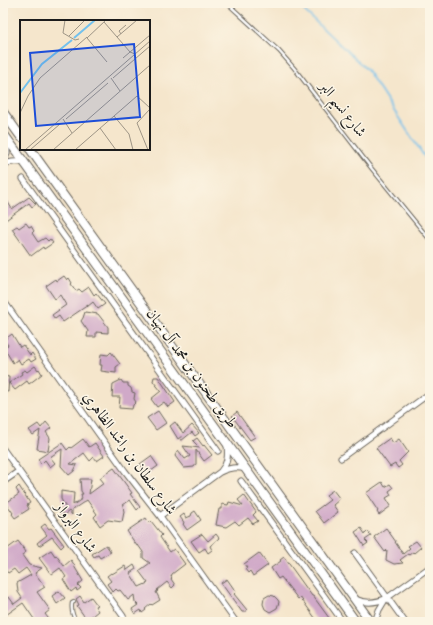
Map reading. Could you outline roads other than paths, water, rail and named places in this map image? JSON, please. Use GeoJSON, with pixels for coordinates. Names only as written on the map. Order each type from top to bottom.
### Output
{"type":"FeatureCollection","features":[{"type":"Feature","properties":{"kind":"main road"},"geometry":{"type":"LineString","coordinates":[[3,112],[20,136]]}},
{"type":"Feature","properties":{"kind":"main road","name":"طريق طحنون بن محمد آل نهيان"},"geometry":{"type":"LineString","coordinates":[[5,135],[356,622]]}},
{"type":"Feature","properties":{"kind":"main road","name":"طريق طحنون بن محمد آل نهيان"},"geometry":{"type":"LineString","coordinates":[[31,150],[371,622]]}},
{"type":"Feature","properties":{"kind":"main road"},"geometry":{"type":"LineString","coordinates":[[106,276],[115,276],[144,314],[156,325]]}},
{"type":"Feature","properties":{"kind":"street"},"geometry":{"type":"LineString","coordinates":[[3,163],[7,154],[5,135]]}},
{"type":"Feature","properties":{"kind":"street"},"geometry":{"type":"LineString","coordinates":[[3,163],[15,161],[25,163]]}},
{"type":"Feature","properties":{"kind":"street"},"geometry":{"type":"LineString","coordinates":[[23,179],[218,451]]}},
{"type":"Feature","properties":{"kind":"street","name":"شارع سلطان بن راشد الظاهري"},"geometry":{"type":"LineString","coordinates":[[3,300],[236,622]]}},
{"type":"Feature","properties":{"kind":"street"},"geometry":{"type":"LineString","coordinates":[[129,325],[134,314]]}},
{"type":"Feature","properties":{"kind":"street"},"geometry":{"type":"LineString","coordinates":[[129,325],[141,323]]}},
{"type":"Feature","properties":{"kind":"street"},"geometry":{"type":"LineString","coordinates":[[342,458],[430,393]]}},
{"type":"Feature","properties":{"kind":"street"},"geometry":{"type":"LineString","coordinates":[[220,472],[227,461],[227,444]]}},
{"type":"Feature","properties":{"kind":"street","name":"شارع البُرواز"},"geometry":{"type":"LineString","coordinates":[[3,449],[126,622]]}},
{"type":"Feature","properties":{"kind":"street"},"geometry":{"type":"LineString","coordinates":[[160,516],[220,472],[233,467],[246,470]]}},
{"type":"Feature","properties":{"kind":"street"},"geometry":{"type":"LineString","coordinates":[[3,482],[19,471]]}},
{"type":"Feature","properties":{"kind":"street"},"geometry":{"type":"LineString","coordinates":[[241,481],[343,622]]}},
{"type":"Feature","properties":{"kind":"street"},"geometry":{"type":"LineString","coordinates":[[356,553],[405,622]]}},
{"type":"Feature","properties":{"kind":"street"},"geometry":{"type":"LineString","coordinates":[[353,598],[358,601],[370,603],[387,598],[430,567]]}},
{"type":"Feature","properties":{"kind":"street"},"geometry":{"type":"LineString","coordinates":[[376,622],[378,610],[387,598]]}},
{"type":"Feature","properties":{"kind":"lane","name":"شارع نسيم البر"},"geometry":{"type":"LineString","coordinates":[[227,3],[279,51],[294,68],[372,169],[430,240]]}},
{"type":"Feature","properties":{"kind":"lane"},"geometry":{"type":"LineString","coordinates":[[74,602],[72,603],[72,614],[78,622]]}},
{"type":"Feature","properties":{"kind":"waterway"},"geometry":{"type":"LineString","coordinates":[[296,3],[367,70],[430,165]]}}]}
